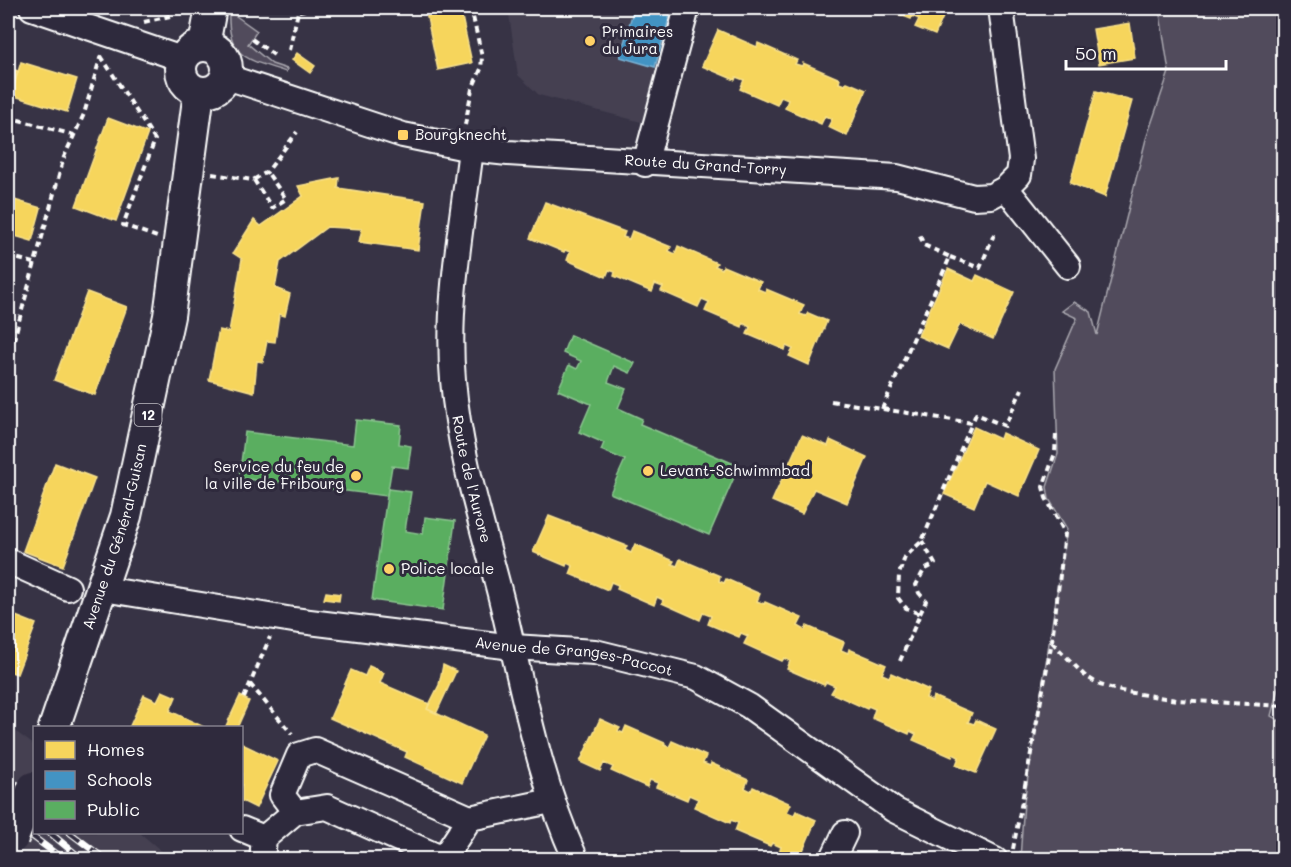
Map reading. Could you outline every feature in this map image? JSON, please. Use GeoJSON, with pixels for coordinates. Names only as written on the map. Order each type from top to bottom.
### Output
{"type":"FeatureCollection","features":[{"type":"Feature","properties":{"kind":"main road"},"geometry":{"type":"LineString","coordinates":[[193,52],[221,52],[226,60],[226,76],[220,86],[212,91],[199,92],[187,86],[182,77],[211,8]]}},
{"type":"Feature","properties":{"kind":"main road","name":"Avenue du Général-Guisan"},"geometry":{"type":"LineString","coordinates":[[55,726],[126,516],[169,316],[199,92]]}},
{"type":"Feature","properties":{"kind":"main road"},"geometry":{"type":"LineString","coordinates":[[10,845],[33,788]]}},
{"type":"Feature","properties":{"kind":"street"},"geometry":{"type":"LineString","coordinates":[[32,8],[193,52]]}},
{"type":"Feature","properties":{"kind":"street"},"geometry":{"type":"LineString","coordinates":[[645,164],[687,8]]}},
{"type":"Feature","properties":{"kind":"street"},"geometry":{"type":"LineString","coordinates":[[1000,8],[1021,159],[1019,175],[1006,188],[1068,266]]}},
{"type":"Feature","properties":{"kind":"street","name":"Route du Grand-Torry"},"geometry":{"type":"LineString","coordinates":[[226,76],[403,135],[468,138],[645,164],[897,177],[974,196],[991,196],[1006,188]]}},
{"type":"Feature","properties":{"kind":"street","name":"Route de l'Aurore"},"geometry":{"type":"LineString","coordinates":[[468,138],[453,296],[452,379],[459,426],[513,647],[535,749],[552,801],[576,860]]}},
{"type":"Feature","properties":{"kind":"street"},"geometry":{"type":"LineString","coordinates":[[8,561],[68,588]]}},
{"type":"Feature","properties":{"kind":"street","name":"Avenue de Granges-Paccot"},"geometry":{"type":"LineString","coordinates":[[103,589],[293,620],[513,647],[595,652],[696,677],[749,706],[894,810],[1003,856]]}},
{"type":"Feature","properties":{"kind":"street"},"geometry":{"type":"LineString","coordinates":[[295,812],[282,795],[299,755],[315,750],[470,818],[552,801]]}},
{"type":"Feature","properties":{"kind":"street"},"geometry":{"type":"LineString","coordinates":[[243,830],[263,849],[295,812],[327,807],[444,859],[470,818]]}},
{"type":"Feature","properties":{"kind":"street"},"geometry":{"type":"LineString","coordinates":[[832,860],[844,833]]}},
{"type":"Feature","properties":{"kind":"path"},"geometry":{"type":"LineString","coordinates":[[289,50],[299,9],[315,8]]}},
{"type":"Feature","properties":{"kind":"path"},"geometry":{"type":"LineString","coordinates":[[468,138],[472,89],[481,69],[482,57],[471,8]]}},
{"type":"Feature","properties":{"kind":"path"},"geometry":{"type":"LineString","coordinates":[[144,22],[170,16]]}},
{"type":"Feature","properties":{"kind":"path"},"geometry":{"type":"LineString","coordinates":[[252,39],[277,57]]}},
{"type":"Feature","properties":{"kind":"path"},"geometry":{"type":"LineString","coordinates":[[8,361],[64,157],[84,114],[101,53],[155,140],[123,225],[158,238]]}},
{"type":"Feature","properties":{"kind":"path"},"geometry":{"type":"LineString","coordinates":[[8,117],[74,135]]}},
{"type":"Feature","properties":{"kind":"path"},"geometry":{"type":"LineString","coordinates":[[208,174],[253,180],[267,172],[297,132]]}},
{"type":"Feature","properties":{"kind":"path"},"geometry":{"type":"LineString","coordinates":[[253,180],[272,208],[286,199],[267,172]]}},
{"type":"Feature","properties":{"kind":"path"},"geometry":{"type":"LineString","coordinates":[[919,234],[924,245],[980,268],[995,232]]}},
{"type":"Feature","properties":{"kind":"path"},"geometry":{"type":"LineString","coordinates":[[8,256],[34,263]]}},
{"type":"Feature","properties":{"kind":"path"},"geometry":{"type":"LineString","coordinates":[[882,409],[950,257]]}},
{"type":"Feature","properties":{"kind":"path"},"geometry":{"type":"LineString","coordinates":[[920,614],[906,608],[898,598],[899,574],[905,557],[922,541],[976,414],[1005,426],[1022,389]]}},
{"type":"Feature","properties":{"kind":"path"},"geometry":{"type":"LineString","coordinates":[[831,401],[972,423]]}},
{"type":"Feature","properties":{"kind":"path"},"geometry":{"type":"LineString","coordinates":[[1003,856],[1052,641],[1065,533],[1046,498],[1043,487],[1055,453],[1056,434]]}},
{"type":"Feature","properties":{"kind":"path"},"geometry":{"type":"LineString","coordinates":[[900,661],[927,601],[919,594],[916,585],[924,570],[934,564],[922,541]]}},
{"type":"Feature","properties":{"kind":"path"},"geometry":{"type":"LineString","coordinates":[[1052,641],[1084,675],[1100,685],[1121,691],[1177,700],[1284,706]]}},
{"type":"Feature","properties":{"kind":"path"},"geometry":{"type":"LineString","coordinates":[[244,698],[267,643]]}},
{"type":"Feature","properties":{"kind":"path"},"geometry":{"type":"LineString","coordinates":[[250,684],[308,753]]}},
{"type":"Feature","properties":{"kind":"shaded area","name":"Primaires du Jura"},"geometry":{"type":"Polygon","coordinates":[[[508,8],[675,8],[645,123],[539,95],[518,75],[508,8]]]}},
{"type":"Feature","properties":{"kind":"shaded area"},"geometry":{"type":"Polygon","coordinates":[[[1159,8],[1283,8],[1284,665],[1271,716],[1283,723],[1283,859],[1020,859],[1024,802],[1067,529],[1049,499],[1047,487],[1058,454],[1055,369],[1077,318],[1062,311],[1074,302],[1091,312],[1097,335],[1146,139],[1169,72],[1159,8]]]}},
{"type":"Feature","properties":{"kind":"shaded area"},"geometry":{"type":"Polygon","coordinates":[[[229,11],[257,31],[248,44],[272,64],[287,69],[286,72],[260,64],[236,48],[229,27],[229,11]]]}},
{"type":"Feature","properties":{"kind":"shaded area"},"geometry":{"type":"Polygon","coordinates":[[[8,726],[33,744],[33,834],[141,834],[171,859],[23,859],[8,849],[8,726]]]}},
{"type":"Feature","properties":{"kind":"building: Homes"},"geometry":{"type":"Polygon","coordinates":[[[425,8],[460,8],[472,63],[438,70],[425,8]]]}},
{"type":"Feature","properties":{"kind":"building: Homes"},"geometry":{"type":"Polygon","coordinates":[[[883,8],[947,8],[935,35],[915,27],[919,19],[912,16],[911,19],[883,8]]]}},
{"type":"Feature","properties":{"kind":"building: Homes"},"geometry":{"type":"Polygon","coordinates":[[[1130,23],[1135,58],[1099,64],[1093,29],[1130,23]]]}},
{"type":"Feature","properties":{"kind":"building: Homes"},"geometry":{"type":"Polygon","coordinates":[[[718,30],[757,47],[758,43],[797,60],[795,64],[802,66],[803,63],[840,79],[839,83],[845,85],[847,82],[866,90],[847,136],[828,127],[832,119],[825,116],[821,124],[785,108],[788,100],[781,97],[777,105],[740,89],[744,80],[736,77],[735,80],[702,66],[718,30]]]}},
{"type":"Feature","properties":{"kind":"building: Homes"},"geometry":{"type":"Polygon","coordinates":[[[297,53],[315,66],[310,73],[292,60],[297,53]]]}},
{"type":"Feature","properties":{"kind":"building: Homes"},"geometry":{"type":"Polygon","coordinates":[[[21,62],[77,79],[67,112],[11,95],[21,62]]]}},
{"type":"Feature","properties":{"kind":"building: Homes"},"geometry":{"type":"Polygon","coordinates":[[[8,68],[18,71],[8,103],[8,68]]]}},
{"type":"Feature","properties":{"kind":"building: Homes"},"geometry":{"type":"Polygon","coordinates":[[[1096,91],[1132,101],[1105,197],[1070,183],[1096,91]]]}},
{"type":"Feature","properties":{"kind":"building: Homes"},"geometry":{"type":"Polygon","coordinates":[[[108,118],[148,133],[116,221],[76,206],[108,118]]]}},
{"type":"Feature","properties":{"kind":"building: Homes"},"geometry":{"type":"Polygon","coordinates":[[[339,178],[338,188],[425,201],[418,250],[359,242],[362,229],[327,227],[280,262],[275,288],[290,294],[285,316],[279,314],[275,342],[267,341],[263,362],[257,361],[254,392],[209,380],[219,330],[229,332],[242,259],[233,253],[254,220],[261,226],[303,196],[298,186],[339,178]]]}},
{"type":"Feature","properties":{"kind":"building: Homes"},"geometry":{"type":"Polygon","coordinates":[[[8,198],[41,208],[32,241],[8,234],[8,198]]]}},
{"type":"Feature","properties":{"kind":"building: Homes"},"geometry":{"type":"Polygon","coordinates":[[[545,202],[625,232],[623,237],[629,239],[632,231],[671,247],[669,251],[675,254],[678,246],[717,263],[715,266],[722,269],[723,266],[761,282],[758,289],[765,292],[766,289],[804,305],[800,314],[806,316],[808,313],[827,321],[809,365],[789,356],[793,349],[786,346],[785,350],[747,334],[750,327],[743,323],[742,327],[705,311],[709,302],[702,299],[698,307],[661,291],[663,287],[655,284],[652,292],[614,276],[615,272],[609,270],[606,277],[567,260],[570,252],[565,250],[564,252],[530,238],[545,202]]]}},
{"type":"Feature","properties":{"kind":"building: Homes"},"geometry":{"type":"Polygon","coordinates":[[[948,269],[974,281],[977,275],[1014,292],[993,339],[960,324],[948,349],[918,336],[948,269]]]}},
{"type":"Feature","properties":{"kind":"building: Homes"},"geometry":{"type":"Polygon","coordinates":[[[87,292],[127,307],[95,395],[54,380],[87,292]]]}},
{"type":"Feature","properties":{"kind":"building: Homes"},"geometry":{"type":"Polygon","coordinates":[[[974,427],[1000,439],[1002,433],[1039,450],[1019,496],[985,481],[974,507],[944,494],[974,427]]]}},
{"type":"Feature","properties":{"kind":"building: Homes"},"geometry":{"type":"Polygon","coordinates":[[[802,435],[828,446],[830,440],[867,457],[847,503],[814,489],[802,514],[772,501],[802,435]]]}},
{"type":"Feature","properties":{"kind":"building: Homes"},"geometry":{"type":"Polygon","coordinates":[[[55,463],[95,478],[63,566],[23,551],[55,463]]]}},
{"type":"Feature","properties":{"kind":"building: Homes"},"geometry":{"type":"Polygon","coordinates":[[[549,516],[627,546],[625,550],[631,553],[635,544],[674,561],[672,564],[677,566],[680,559],[720,576],[719,581],[724,583],[726,579],[760,594],[757,601],[764,604],[765,602],[802,618],[798,626],[805,630],[807,626],[844,642],[841,650],[848,653],[849,649],[886,665],[882,674],[889,677],[891,673],[929,690],[926,698],[932,701],[933,696],[972,713],[968,722],[974,724],[976,720],[996,729],[976,773],[956,765],[959,757],[953,754],[952,757],[913,740],[916,734],[910,731],[909,734],[872,718],[875,709],[868,706],[867,709],[831,693],[835,686],[826,682],[824,685],[787,669],[790,661],[784,658],[782,661],[744,644],[748,636],[741,633],[739,637],[708,624],[711,616],[703,613],[700,620],[662,603],[663,600],[657,597],[654,605],[617,589],[618,585],[611,582],[608,590],[570,574],[573,566],[567,563],[566,566],[533,552],[549,516]]]}},
{"type":"Feature","properties":{"kind":"building: Homes"},"geometry":{"type":"Polygon","coordinates":[[[326,592],[340,594],[339,601],[324,599],[326,592]]]}},
{"type":"Feature","properties":{"kind":"building: Homes"},"geometry":{"type":"Polygon","coordinates":[[[8,613],[36,624],[17,674],[8,671],[8,613]]]}},
{"type":"Feature","properties":{"kind":"building: Homes"},"geometry":{"type":"Polygon","coordinates":[[[443,665],[456,671],[436,714],[427,709],[439,685],[443,665]]]}},
{"type":"Feature","properties":{"kind":"building: Homes"},"geometry":{"type":"Polygon","coordinates":[[[369,666],[384,673],[380,683],[429,704],[427,709],[484,735],[462,783],[405,757],[407,752],[330,718],[351,670],[365,676],[369,666]]]}},
{"type":"Feature","properties":{"kind":"building: Homes"},"geometry":{"type":"Polygon","coordinates":[[[162,691],[176,697],[170,711],[202,726],[130,726],[144,695],[157,701],[162,691]]]}},
{"type":"Feature","properties":{"kind":"building: Homes"},"geometry":{"type":"Polygon","coordinates":[[[240,696],[249,701],[238,726],[226,726],[240,696]]]}},
{"type":"Feature","properties":{"kind":"building: Homes"},"geometry":{"type":"Polygon","coordinates":[[[600,719],[620,728],[618,731],[623,733],[626,726],[665,743],[664,745],[669,747],[672,741],[706,756],[703,763],[710,766],[711,763],[748,780],[745,788],[751,791],[753,787],[791,804],[787,812],[794,815],[796,811],[816,820],[799,860],[789,860],[778,855],[781,847],[772,843],[770,846],[735,831],[738,823],[731,820],[730,823],[694,807],[698,799],[689,795],[687,800],[656,787],[658,783],[650,780],[647,787],[611,771],[613,767],[604,763],[600,771],[580,762],[600,719]]]}},
{"type":"Feature","properties":{"kind":"building: Homes"},"geometry":{"type":"Polygon","coordinates":[[[243,744],[278,761],[256,808],[243,802],[243,744]]]}},
{"type":"Feature","properties":{"kind":"building: Schools"},"geometry":{"type":"Polygon","coordinates":[[[634,8],[672,8],[655,67],[620,57],[634,8]]]}},
{"type":"Feature","properties":{"kind":"building: Public"},"geometry":{"type":"Polygon","coordinates":[[[570,335],[635,363],[630,373],[614,366],[608,382],[626,389],[618,408],[642,419],[640,424],[739,466],[709,535],[610,493],[625,460],[601,450],[604,443],[579,432],[591,404],[558,390],[569,365],[577,369],[581,361],[563,353],[570,335]]]}},
{"type":"Feature","properties":{"kind":"building: Public"},"geometry":{"type":"Polygon","coordinates":[[[356,420],[401,425],[399,444],[411,446],[408,468],[392,466],[387,496],[239,478],[245,432],[353,445],[356,420]]]}},
{"type":"Feature","properties":{"kind":"building: Public"},"geometry":{"type":"Polygon","coordinates":[[[388,489],[411,492],[405,531],[423,534],[425,517],[455,521],[443,610],[372,600],[388,489]]]}},
{"type":"Feature","properties":{"kind":"railway"},"geometry":{"type":"LineString","coordinates":[[8,787],[33,806]]}},
{"type":"Feature","properties":{"kind":"railway"},"geometry":{"type":"LineString","coordinates":[[8,802],[33,821]]}},
{"type":"Feature","properties":{"kind":"railway"},"geometry":{"type":"LineString","coordinates":[[8,818],[64,860]]}},
{"type":"Feature","properties":{"kind":"railway"},"geometry":{"type":"LineString","coordinates":[[51,834],[83,860]]}},
{"type":"Feature","properties":{"kind":"railway"},"geometry":{"type":"LineString","coordinates":[[72,834],[106,860]]}},
{"type":"Feature","properties":{"kind":"place","name":"Primaires du Jura"},"geometry":{"type":"Point","coordinates":[590,41]}},
{"type":"Feature","properties":{"kind":"place","name":"Bourgknecht"},"geometry":{"type":"Point","coordinates":[403,135]}},
{"type":"Feature","properties":{"kind":"place","name":"Levant-Schwimmbad"},"geometry":{"type":"Point","coordinates":[648,471]}},
{"type":"Feature","properties":{"kind":"place","name":"Service du feu de la ville de Fribourg"},"geometry":{"type":"Point","coordinates":[356,476]}},
{"type":"Feature","properties":{"kind":"place","name":"Police locale"},"geometry":{"type":"Point","coordinates":[389,569]}}]}
